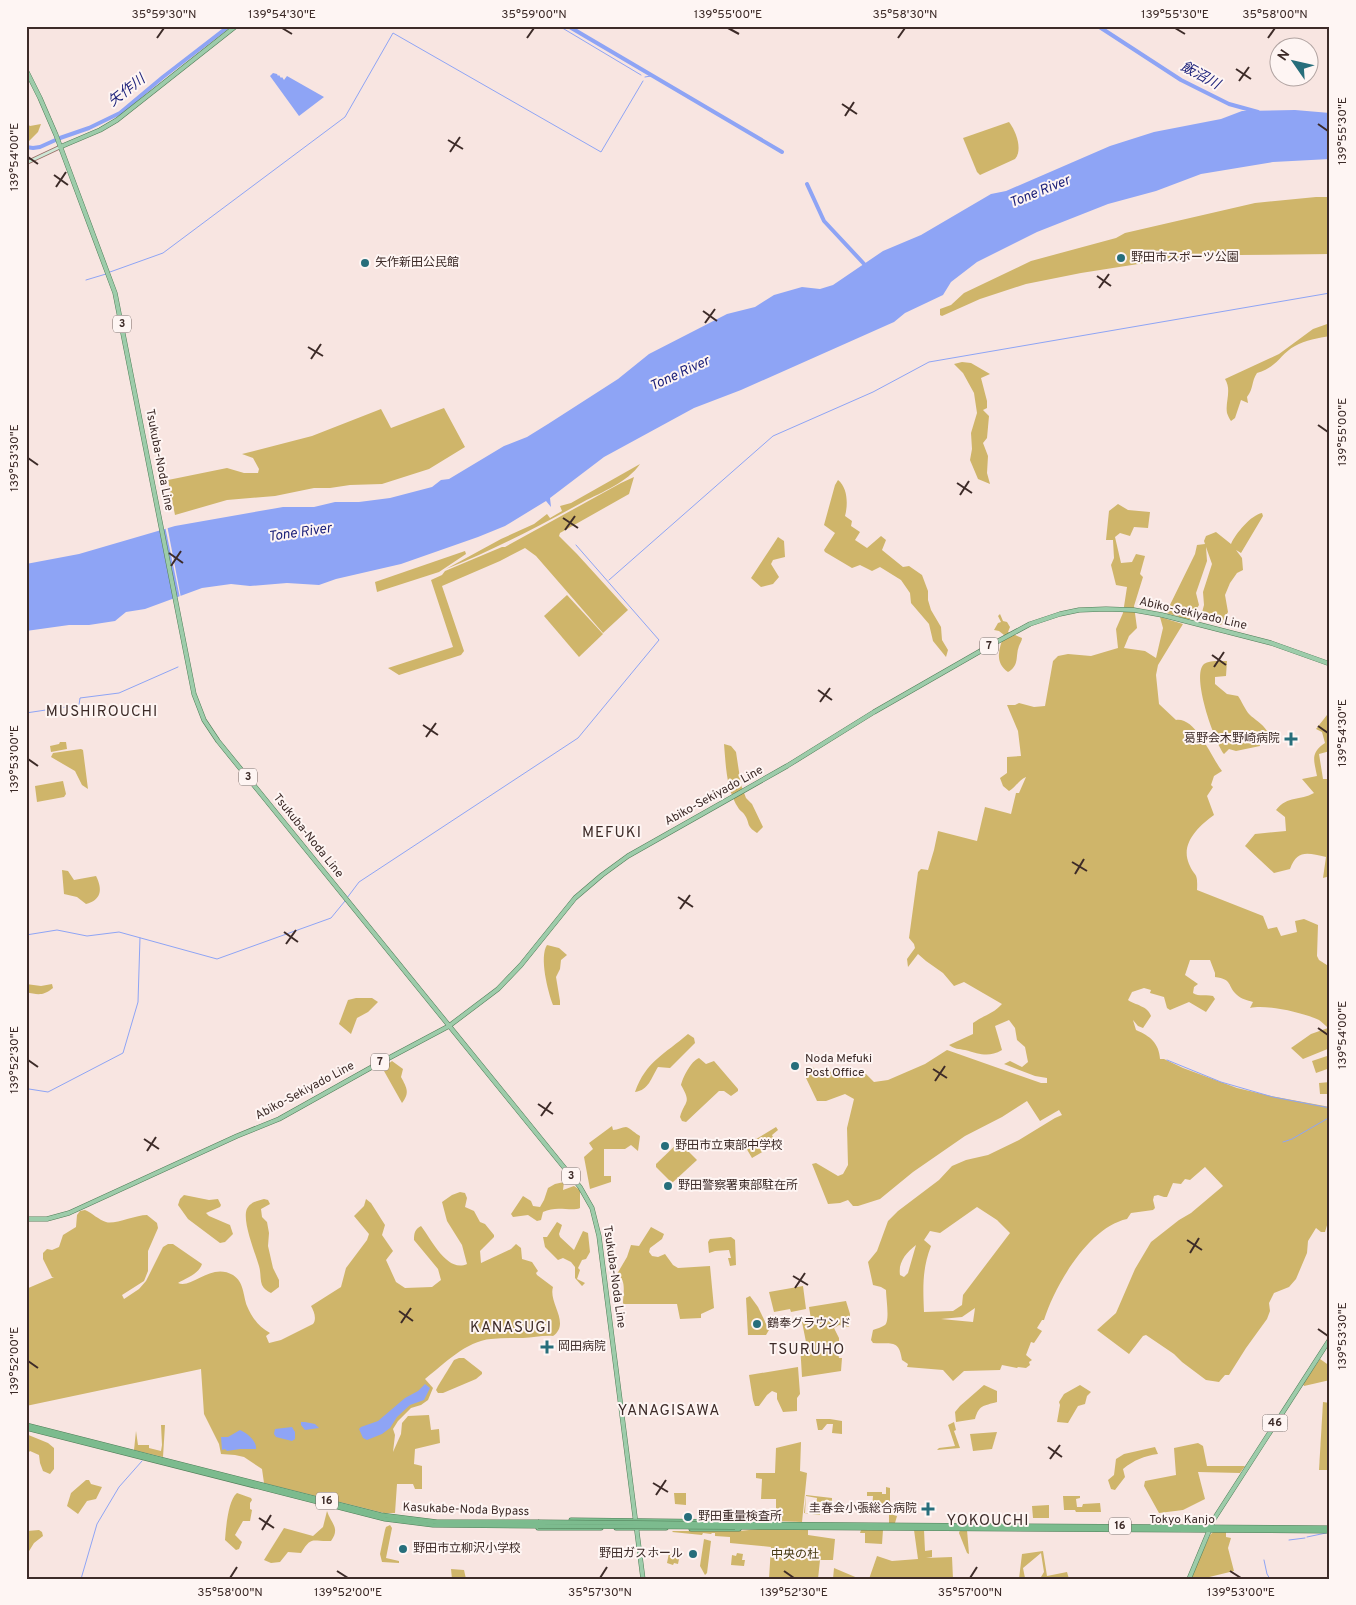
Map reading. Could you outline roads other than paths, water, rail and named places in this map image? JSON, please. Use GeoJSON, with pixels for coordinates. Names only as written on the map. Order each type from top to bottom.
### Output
{"type":"FeatureCollection","features":[{"type":"Feature","properties":{"kind":"highway","name":"Kasukabe-Noda Bypass"},"geometry":{"type":"LineString","coordinates":[[26,1427],[381,1516],[437,1522],[522,1522],[538,1524]]}},
{"type":"Feature","properties":{"kind":"highway","name":"Kasukabe-Noda Bypass"},"geometry":{"type":"LineString","coordinates":[[26,1427],[385,1519],[433,1525],[735,1525]]}},
{"type":"Feature","properties":{"kind":"highway","name":"16"},"geometry":{"type":"LineString","coordinates":[[522,1522],[536,1520],[765,1522],[781,1524]]}},
{"type":"Feature","properties":{"kind":"highway","name":"Tokyo Kanjo"},"geometry":{"type":"LineString","coordinates":[[735,1525],[758,1527],[1210,1528]]}},
{"type":"Feature","properties":{"kind":"highway","name":"Tokyo Kanjo"},"geometry":{"type":"LineString","coordinates":[[735,1525],[1330,1530]]}},
{"type":"Feature","properties":{"kind":"highway","name":"16"},"geometry":{"type":"LineString","coordinates":[[514,1526],[636,1529],[738,1529],[758,1527]]}},
{"type":"Feature","properties":{"kind":"main road"},"geometry":{"type":"LineString","coordinates":[[26,163],[60,145],[100,130],[117,120],[236,26]]}},
{"type":"Feature","properties":{"kind":"main road","name":"Tsukuba-Noda Line"},"geometry":{"type":"LineString","coordinates":[[26,70],[60,145],[115,293],[196,699],[208,726],[580,1187],[592,1208],[599,1236],[643,1579]]}},
{"type":"Feature","properties":{"kind":"main road","name":"Abiko-Sekiyado Line"},"geometry":{"type":"LineString","coordinates":[[26,1219],[47,1219],[69,1213],[271,1122],[372,1066],[450,1026],[498,989],[521,965],[575,898],[628,856],[780,770],[874,712],[1030,624],[1079,610],[1134,610],[1162,615],[1271,643],[1330,664]]}},
{"type":"Feature","properties":{"kind":"main road","name":"46"},"geometry":{"type":"LineString","coordinates":[[1189,1579],[1210,1528],[1264,1440],[1330,1339]]}},
{"type":"Feature","properties":{"kind":"water"},"geometry":{"type":"Polygon","coordinates":[[[273,73],[279,75],[284,80],[287,76],[324,97],[299,116],[270,76],[273,73]]]}},
{"type":"Feature","properties":{"kind":"water","name":"Tone River"},"geometry":{"type":"Polygon","coordinates":[[[1295,110],[1330,113],[1330,159],[1273,162],[1201,174],[1156,191],[1108,204],[1037,232],[977,262],[951,282],[943,295],[905,313],[894,322],[741,390],[694,408],[604,457],[550,498],[551,507],[546,501],[505,526],[401,564],[336,579],[319,585],[287,583],[250,586],[231,584],[202,588],[145,609],[126,612],[115,621],[26,631],[26,564],[79,554],[175,526],[283,507],[314,507],[335,502],[359,502],[390,498],[432,487],[441,480],[449,479],[504,446],[527,437],[618,379],[649,354],[727,314],[755,307],[774,295],[802,287],[820,289],[833,285],[883,251],[921,235],[991,194],[1006,191],[1110,146],[1154,132],[1221,119],[1242,111],[1295,110]]]}},
{"type":"Feature","properties":{"kind":"water"},"geometry":{"type":"Polygon","coordinates":[[[425,1384],[430,1388],[424,1400],[410,1405],[397,1417],[390,1428],[382,1434],[367,1440],[363,1438],[359,1429],[361,1427],[378,1421],[425,1384]]]}},
{"type":"Feature","properties":{"kind":"water"},"geometry":{"type":"Polygon","coordinates":[[[301,1422],[315,1424],[319,1428],[305,1430],[301,1422]]]}},
{"type":"Feature","properties":{"kind":"water"},"geometry":{"type":"Polygon","coordinates":[[[292,1427],[295,1432],[295,1439],[292,1441],[276,1437],[274,1434],[275,1429],[292,1427]]]}},
{"type":"Feature","properties":{"kind":"water"},"geometry":{"type":"Polygon","coordinates":[[[240,1430],[253,1440],[256,1449],[222,1450],[221,1437],[228,1437],[240,1430]]]}},
{"type":"Feature","properties":{"kind":"waterway","name":"矢作川"},"geometry":{"type":"LineString","coordinates":[[26,147],[40,147],[89,128],[120,113],[229,26]]}},
{"type":"Feature","properties":{"kind":"waterway"},"geometry":{"type":"LineString","coordinates":[[559,26],[641,75]]}},
{"type":"Feature","properties":{"kind":"waterway"},"geometry":{"type":"LineString","coordinates":[[568,26],[782,152]]}},
{"type":"Feature","properties":{"kind":"waterway","name":"飯沼川"},"geometry":{"type":"LineString","coordinates":[[1098,26],[1181,80],[1229,104],[1258,112]]}},
{"type":"Feature","properties":{"kind":"waterway"},"geometry":{"type":"LineString","coordinates":[[110,272],[163,253],[345,117],[393,33],[601,152],[643,81]]}},
{"type":"Feature","properties":{"kind":"waterway"},"geometry":{"type":"LineString","coordinates":[[645,77],[651,76]]}},
{"type":"Feature","properties":{"kind":"waterway"},"geometry":{"type":"LineString","coordinates":[[807,184],[824,221],[866,266]]}},
{"type":"Feature","properties":{"kind":"waterway"},"geometry":{"type":"LineString","coordinates":[[86,280],[106,274]]}},
{"type":"Feature","properties":{"kind":"waterway"},"geometry":{"type":"LineString","coordinates":[[609,580],[773,436],[873,392],[929,362],[1330,293]]}},
{"type":"Feature","properties":{"kind":"waterway"},"geometry":{"type":"LineString","coordinates":[[347,898],[359,882],[578,738],[659,640],[576,545]]}},
{"type":"Feature","properties":{"kind":"waterway"},"geometry":{"type":"LineString","coordinates":[[26,713],[79,705],[80,698],[119,693],[178,667]]}},
{"type":"Feature","properties":{"kind":"waterway"},"geometry":{"type":"LineString","coordinates":[[26,935],[57,930],[87,936],[119,932],[217,959],[331,918],[345,901]]}},
{"type":"Feature","properties":{"kind":"waterway"},"geometry":{"type":"LineString","coordinates":[[29,1089],[48,1092],[123,1053],[138,1002],[140,938]]}},
{"type":"Feature","properties":{"kind":"waterway"},"geometry":{"type":"LineString","coordinates":[[1167,1060],[1221,1082],[1273,1097],[1330,1108]]}},
{"type":"Feature","properties":{"kind":"waterway"},"geometry":{"type":"LineString","coordinates":[[1283,1142],[1292,1139],[1330,1117]]}},
{"type":"Feature","properties":{"kind":"waterway"},"geometry":{"type":"LineString","coordinates":[[81,1579],[97,1524],[119,1487],[142,1461]]}},
{"type":"Feature","properties":{"kind":"waterway"},"geometry":{"type":"LineString","coordinates":[[1307,1537],[1326,1533]]}},
{"type":"Feature","properties":{"kind":"waterway"},"geometry":{"type":"LineString","coordinates":[[1289,1540],[1305,1538]]}},
{"type":"Feature","properties":{"kind":"waterway"},"geometry":{"type":"LineString","coordinates":[[1264,1560],[1270,1579]]}},
{"type":"Feature","properties":{"kind":"place","name":"野田市スポーツ公園"},"geometry":{"type":"Point","coordinates":[1121,258]}},
{"type":"Feature","properties":{"kind":"place","name":"矢作新田公民館"},"geometry":{"type":"Point","coordinates":[365,263]}},
{"type":"Feature","properties":{"kind":"place","name":"葛野会木野崎病院"},"geometry":{"type":"Point","coordinates":[1291,739]}},
{"type":"Feature","properties":{"kind":"place","name":"Noda Mefuki Post Office"},"geometry":{"type":"Point","coordinates":[795,1066]}},
{"type":"Feature","properties":{"kind":"place","name":"野田市立東部中学校"},"geometry":{"type":"Point","coordinates":[665,1146]}},
{"type":"Feature","properties":{"kind":"place","name":"野田警察署東部駐在所"},"geometry":{"type":"Point","coordinates":[668,1186]}},
{"type":"Feature","properties":{"kind":"place","name":"鶴奉グラウンド"},"geometry":{"type":"Point","coordinates":[757,1324]}},
{"type":"Feature","properties":{"kind":"place","name":"岡田病院"},"geometry":{"type":"Point","coordinates":[547,1347]}},
{"type":"Feature","properties":{"kind":"place","name":"圭春会小張総合病院"},"geometry":{"type":"Point","coordinates":[928,1509]}},
{"type":"Feature","properties":{"kind":"place","name":"野田重量検査所"},"geometry":{"type":"Point","coordinates":[688,1517]}},
{"type":"Feature","properties":{"kind":"place","name":"野田市立柳沢小学校"},"geometry":{"type":"Point","coordinates":[403,1549]}},
{"type":"Feature","properties":{"kind":"place","name":"野田ガスホール"},"geometry":{"type":"Point","coordinates":[693,1554]}},
{"type":"Feature","properties":{"kind":"district","name":"MUSHIROUCHI"},"geometry":{"type":"Point","coordinates":[102,712]}},
{"type":"Feature","properties":{"kind":"district","name":"MEFUKI"},"geometry":{"type":"Point","coordinates":[612,833]}},
{"type":"Feature","properties":{"kind":"district","name":"KANASUGI"},"geometry":{"type":"Point","coordinates":[511,1328]}},
{"type":"Feature","properties":{"kind":"district","name":"TSURUHO"},"geometry":{"type":"Point","coordinates":[807,1350]}},
{"type":"Feature","properties":{"kind":"district","name":"YANAGISAWA"},"geometry":{"type":"Point","coordinates":[669,1411]}},
{"type":"Feature","properties":{"kind":"district","name":"YOKOUCHI"},"geometry":{"type":"Point","coordinates":[988,1521]}},
{"type":"Feature","properties":{"kind":"park label","name":"中央の杜"},"geometry":{"type":"Point","coordinates":[795,1555]}}]}
